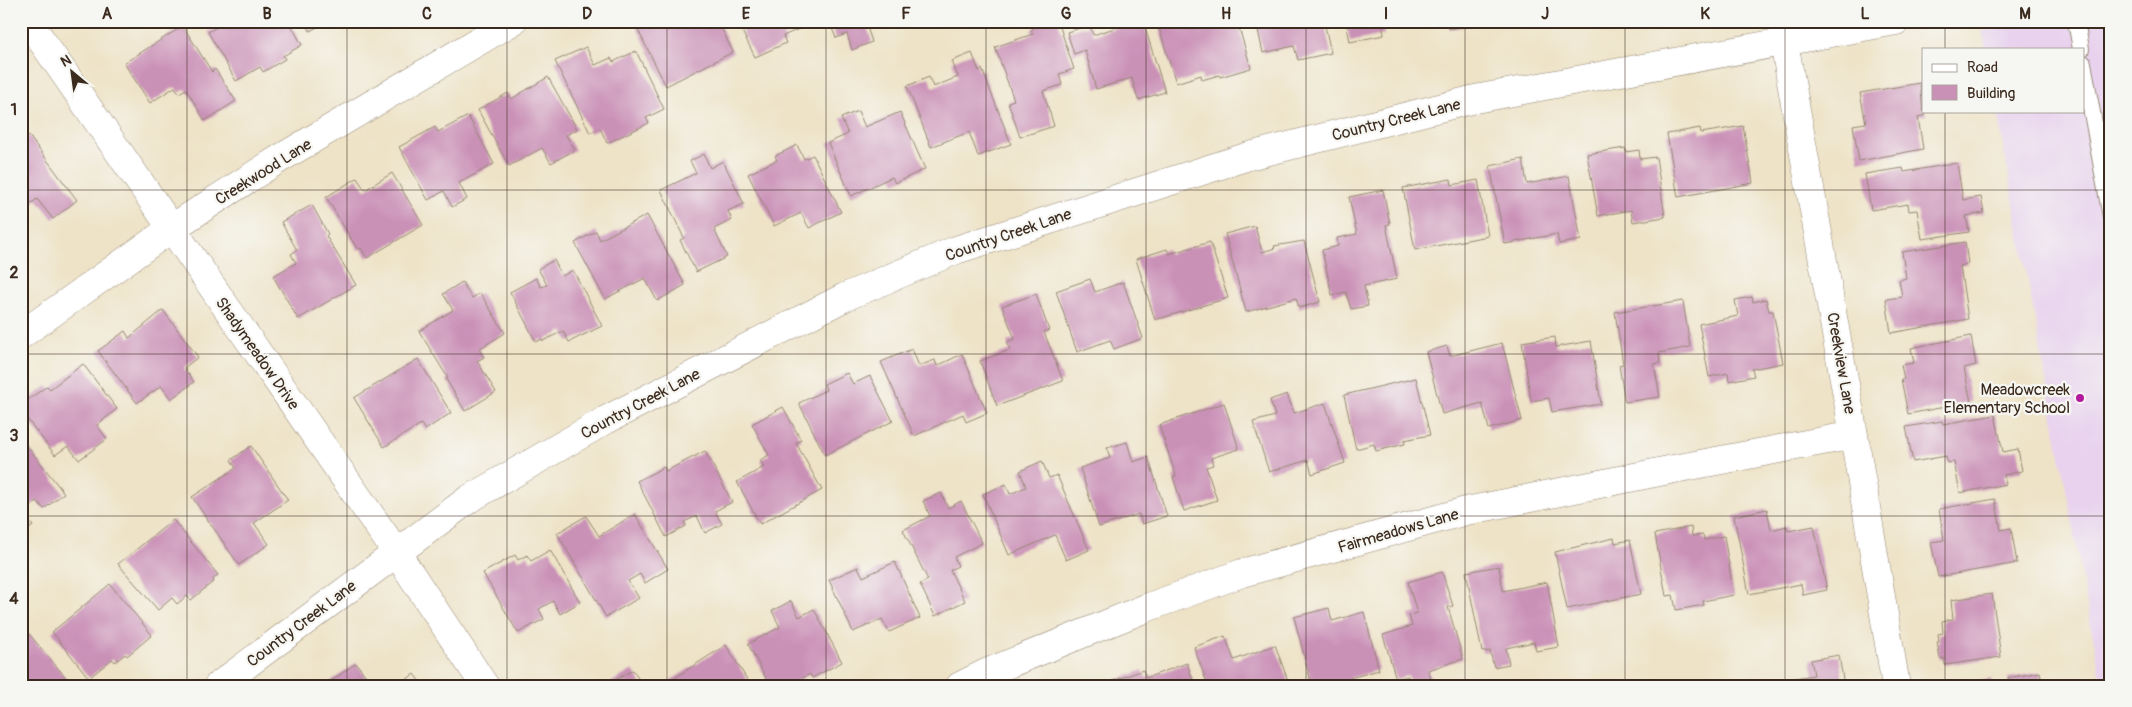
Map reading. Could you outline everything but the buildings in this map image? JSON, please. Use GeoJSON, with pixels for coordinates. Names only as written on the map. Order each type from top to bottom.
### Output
{"type":"FeatureCollection","features":[{"type":"Feature","properties":{"kind":"street","name":"Shadymeadow Drive"},"geometry":{"type":"LineString","coordinates":[[28,21],[396,552],[485,686]]}},
{"type":"Feature","properties":{"kind":"street","name":"Creekwood Lane"},"geometry":{"type":"LineString","coordinates":[[21,334],[172,228],[279,159],[513,21]]}},
{"type":"Feature","properties":{"kind":"street","name":"Country Creek Lane"},"geometry":{"type":"LineString","coordinates":[[218,686],[396,552],[469,500],[606,420],[845,297],[956,250],[1258,153],[1475,99],[1896,21]]}},
{"type":"Feature","properties":{"kind":"street","name":"Creekview Lane"},"geometry":{"type":"LineString","coordinates":[[1784,42],[1854,435],[1896,686]]}},
{"type":"Feature","properties":{"kind":"street","name":"Fairmeadows Lane"},"geometry":{"type":"LineString","coordinates":[[960,686],[986,673],[1146,608],[1242,573],[1270,565],[1466,511],[1854,435]]}},
{"type":"Feature","properties":{"kind":"lane"},"geometry":{"type":"LineString","coordinates":[[2076,21],[2081,48]]}},
{"type":"Feature","properties":{"kind":"lane"},"geometry":{"type":"LineString","coordinates":[[2084,68],[2111,217]]}},
{"type":"Feature","properties":{"kind":"shaded area","name":"Meadowcreek Elementary School"},"geometry":{"type":"Polygon","coordinates":[[[2039,21],[2111,21],[2111,686],[2102,686],[1997,112],[2084,112],[2084,48],[1986,48],[1982,31],[2039,21]]]}},
{"type":"Feature","properties":{"kind":"place","name":"Meadowcreek Elementary School"},"geometry":{"type":"Point","coordinates":[2080,398]}}]}
